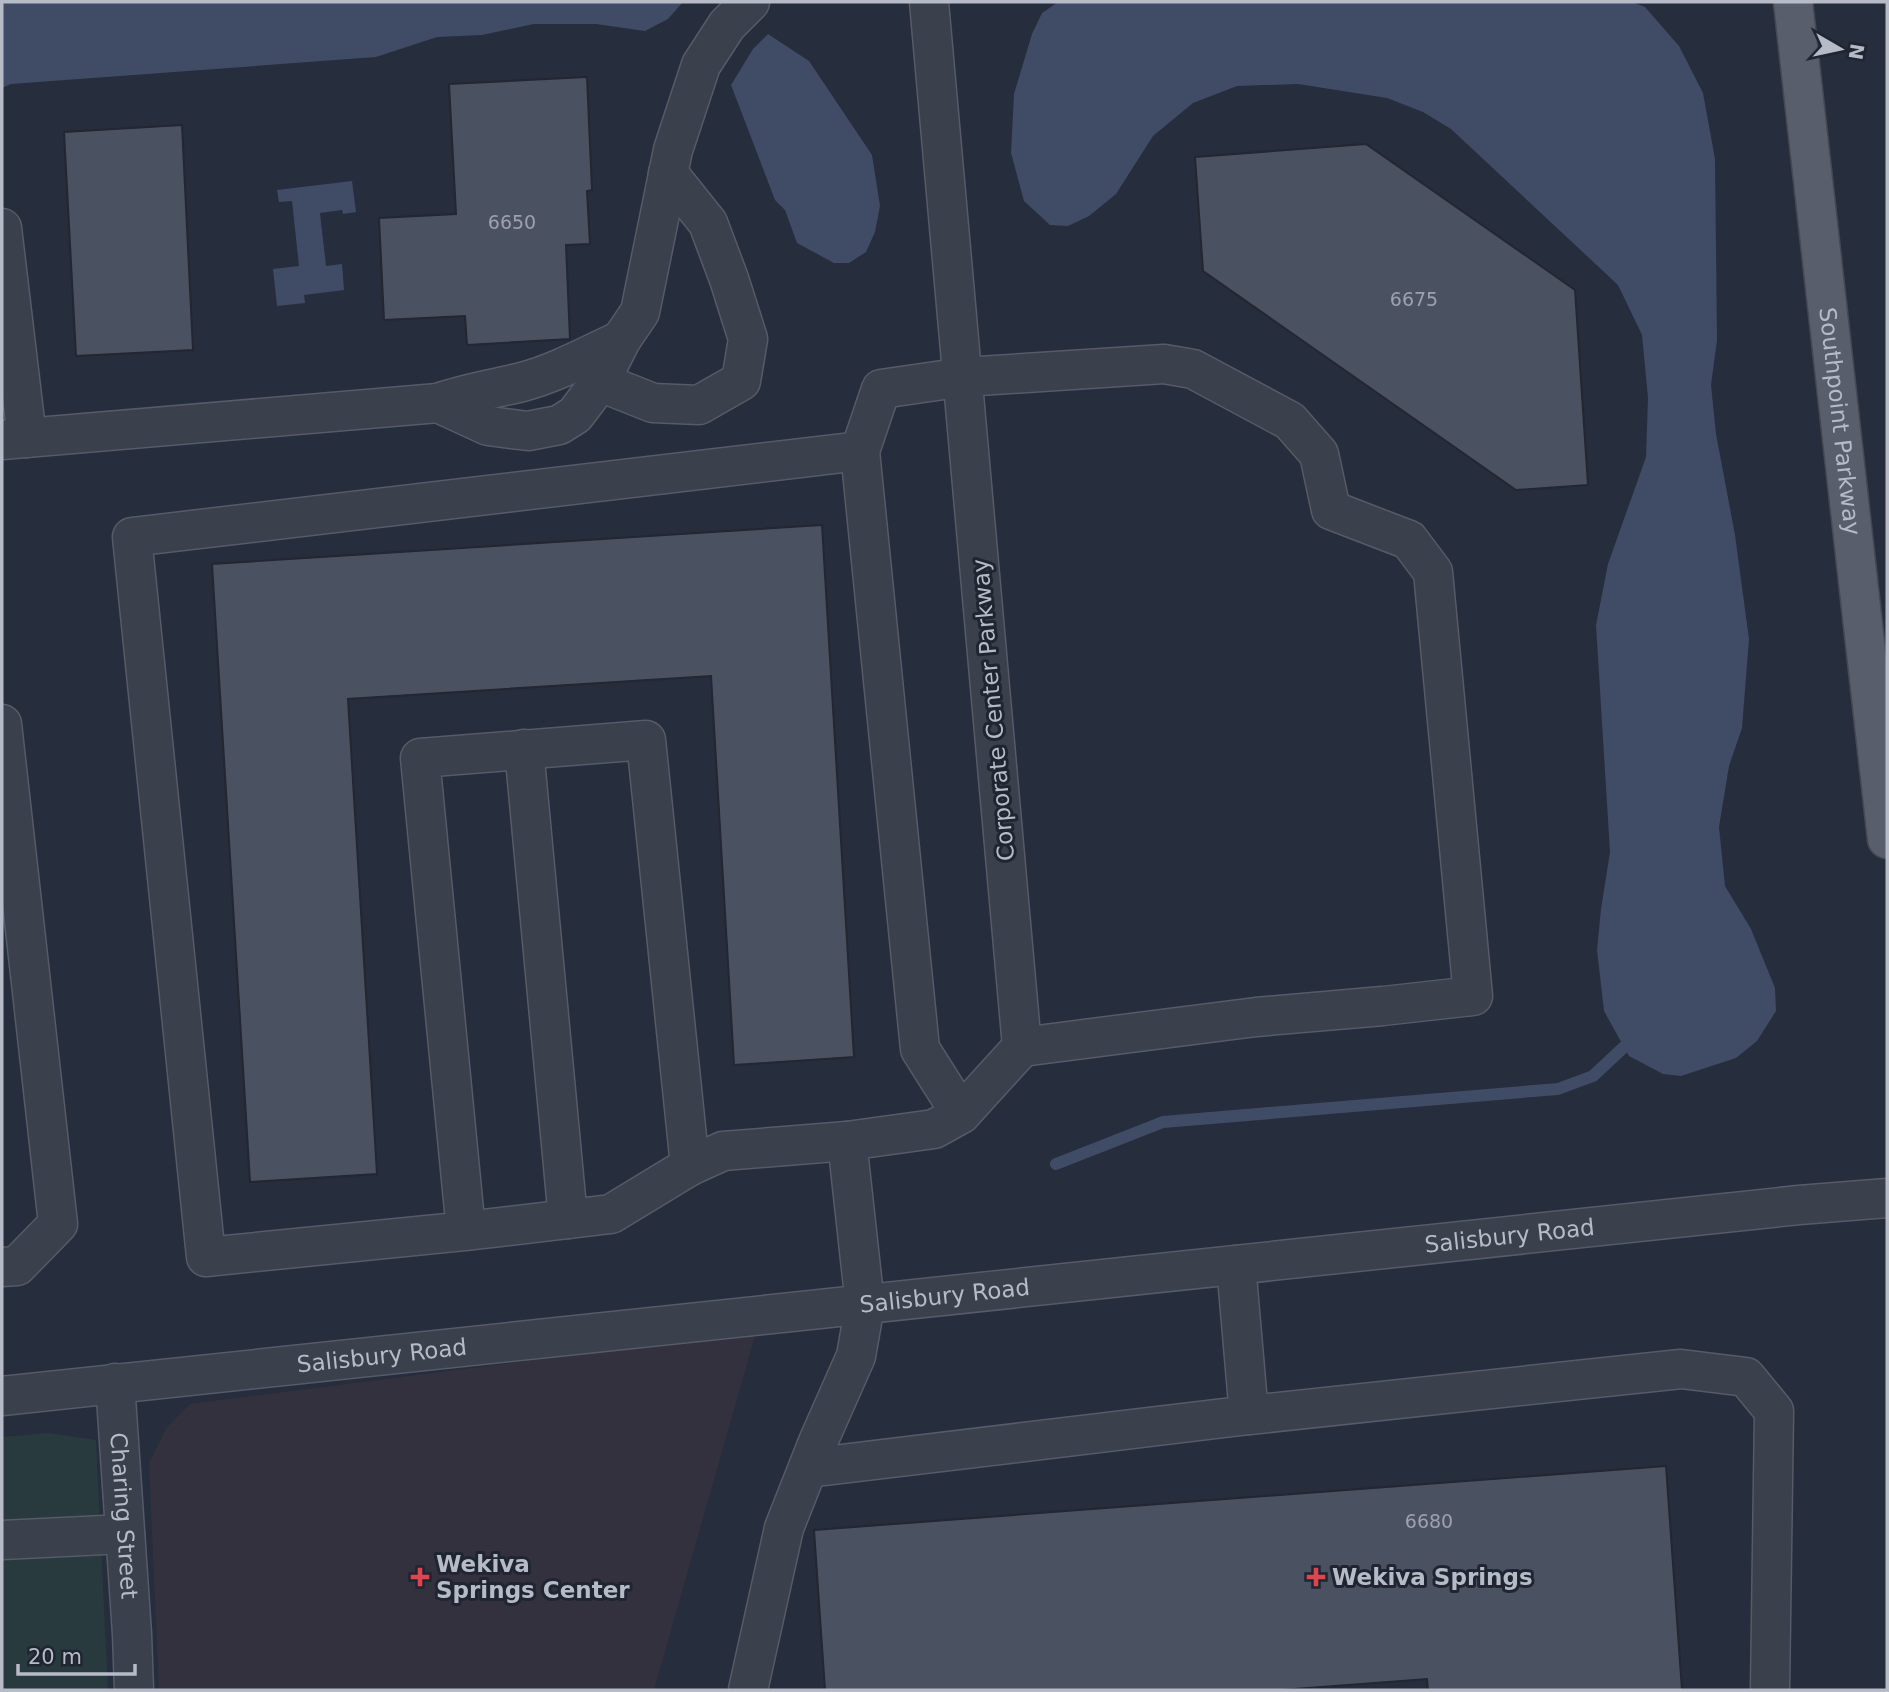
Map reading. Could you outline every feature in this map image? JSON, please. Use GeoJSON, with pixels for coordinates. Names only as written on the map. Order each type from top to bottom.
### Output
{"type":"FeatureCollection","features":[{"type":"Feature","properties":{"kind":"main road","name":"Southpoint Parkway"},"geometry":{"type":"LineString","coordinates":[[1793,2],[1887,839]]}},
{"type":"Feature","properties":{"kind":"street"},"geometry":{"type":"LineString","coordinates":[[438,403],[488,426],[528,431],[559,425],[575,415],[600,382],[621,340],[640,312],[673,150],[701,65],[727,25],[750,2]]}},
{"type":"Feature","properties":{"kind":"street","name":"Corporate Center Parkway"},"geometry":{"type":"LineString","coordinates":[[929,2],[1022,1047]]}},
{"type":"Feature","properties":{"kind":"street"},"geometry":{"type":"LineString","coordinates":[[600,382],[653,403],[699,405],[741,381],[748,340],[729,279],[708,223],[668,173]]}},
{"type":"Feature","properties":{"kind":"street"},"geometry":{"type":"LineString","coordinates":[[2,228],[14,439],[438,403],[461,395],[523,382],[621,340]]}},
{"type":"Feature","properties":{"kind":"street"},"geometry":{"type":"LineString","coordinates":[[860,452],[132,537],[206,1257],[611,1214],[690,1166],[723,1151],[847,1141],[934,1129],[961,1114],[1022,1047],[1256,1017],[1473,996],[1433,572],[1409,540],[1331,509],[1318,454],[1290,421],[1193,369],[1164,364],[964,377],[881,389],[860,452],[920,1049],[961,1114]]}},
{"type":"Feature","properties":{"kind":"street"},"geometry":{"type":"LineString","coordinates":[[549,373],[559,425]]}},
{"type":"Feature","properties":{"kind":"street"},"geometry":{"type":"LineString","coordinates":[[2,724],[58,1224],[17,1266],[2,1267]]}},
{"type":"Feature","properties":{"kind":"street"},"geometry":{"type":"LineString","coordinates":[[467,1231],[420,758],[646,740],[690,1166]]}},
{"type":"Feature","properties":{"kind":"street"},"geometry":{"type":"LineString","coordinates":[[524,749],[568,1219]]}},
{"type":"Feature","properties":{"kind":"street"},"geometry":{"type":"LineString","coordinates":[[748,1690],[784,1528],[856,1356],[865,1305],[847,1141]]}},
{"type":"Feature","properties":{"kind":"street","name":"Salisbury Road"},"geometry":{"type":"LineString","coordinates":[[2,1396],[1785,1206],[1887,1198]]}},
{"type":"Feature","properties":{"kind":"street"},"geometry":{"type":"LineString","coordinates":[[1236,1265],[1249,1415]]}},
{"type":"Feature","properties":{"kind":"street"},"geometry":{"type":"LineString","coordinates":[[808,1468],[1249,1415],[1681,1369],[1746,1377],[1774,1411],[1770,1690]]}},
{"type":"Feature","properties":{"kind":"street","name":"Charing Street"},"geometry":{"type":"LineString","coordinates":[[115,1383],[134,1690]]}},
{"type":"Feature","properties":{"kind":"street"},"geometry":{"type":"LineString","coordinates":[[2,1540],[125,1534]]}},
{"type":"Feature","properties":{"kind":"shaded area","name":"Wekiva Springs Center"},"geometry":{"type":"Polygon","coordinates":[[[756,1332],[654,1690],[159,1690],[149,1463],[167,1427],[190,1404],[756,1332]]]}},
{"type":"Feature","properties":{"kind":"shaded area"},"geometry":{"type":"Polygon","coordinates":[[[49,1433],[96,1440],[108,1690],[2,1690],[2,1437],[49,1433]]]}},
{"type":"Feature","properties":{"kind":"water"},"geometry":{"type":"Polygon","coordinates":[[[2,2],[683,2],[668,19],[645,31],[596,24],[534,24],[482,35],[437,37],[376,57],[11,84],[2,88],[2,2]]]}},
{"type":"Feature","properties":{"kind":"water"},"geometry":{"type":"Polygon","coordinates":[[[1058,2],[1632,2],[1645,7],[1679,46],[1703,93],[1715,159],[1717,340],[1711,385],[1716,434],[1735,535],[1749,639],[1742,728],[1729,766],[1719,827],[1725,886],[1751,929],[1775,988],[1776,1011],[1757,1041],[1736,1058],[1681,1076],[1663,1074],[1629,1056],[1604,1011],[1597,950],[1610,852],[1596,625],[1608,564],[1646,457],[1648,398],[1642,335],[1618,285],[1451,129],[1423,112],[1387,98],[1298,84],[1237,86],[1193,103],[1153,136],[1116,194],[1089,216],[1068,226],[1050,225],[1024,201],[1011,153],[1014,94],[1032,34],[1042,13],[1058,2]]]}},
{"type":"Feature","properties":{"kind":"water"},"geometry":{"type":"Polygon","coordinates":[[[768,34],[809,61],[872,155],[880,206],[875,232],[866,252],[849,263],[834,263],[797,243],[785,210],[775,200],[731,85],[753,49],[768,34]]]}},
{"type":"Feature","properties":{"kind":"water"},"geometry":{"type":"Polygon","coordinates":[[[352,181],[356,212],[343,214],[342,210],[320,213],[326,266],[342,264],[344,290],[304,295],[305,303],[277,306],[273,269],[299,266],[292,201],[279,202],[277,190],[352,181]]]}},
{"type":"Feature","properties":{"kind":"building"},"geometry":{"type":"Polygon","coordinates":[[[587,77],[592,190],[587,191],[590,244],[566,245],[570,339],[467,345],[465,316],[384,320],[379,218],[456,214],[449,84],[587,77]]]}},
{"type":"Feature","properties":{"kind":"building"},"geometry":{"type":"Polygon","coordinates":[[[182,125],[193,350],[76,356],[64,132],[182,125]]]}},
{"type":"Feature","properties":{"kind":"building"},"geometry":{"type":"Polygon","coordinates":[[[1366,144],[1575,290],[1588,485],[1516,490],[1203,271],[1195,157],[1366,144]]]}},
{"type":"Feature","properties":{"kind":"building"},"geometry":{"type":"Polygon","coordinates":[[[822,525],[854,1057],[734,1065],[711,676],[348,699],[377,1174],[250,1182],[212,564],[822,525]]]}},
{"type":"Feature","properties":{"kind":"building"},"geometry":{"type":"Polygon","coordinates":[[[1666,1466],[1682,1690],[1428,1690],[1427,1679],[1281,1690],[825,1690],[814,1530],[1666,1466]]]}},
{"type":"Feature","properties":{"kind":"waterway"},"geometry":{"type":"LineString","coordinates":[[1056,1164],[1163,1122],[1558,1089],[1593,1076],[1624,1047]]}},
{"type":"Feature","properties":{"kind":"place","name":"Wekiva Springs Center"},"geometry":{"type":"Point","coordinates":[420,1577]}},
{"type":"Feature","properties":{"kind":"place","name":"Wekiva Springs"},"geometry":{"type":"Point","coordinates":[1316,1577]}}]}
